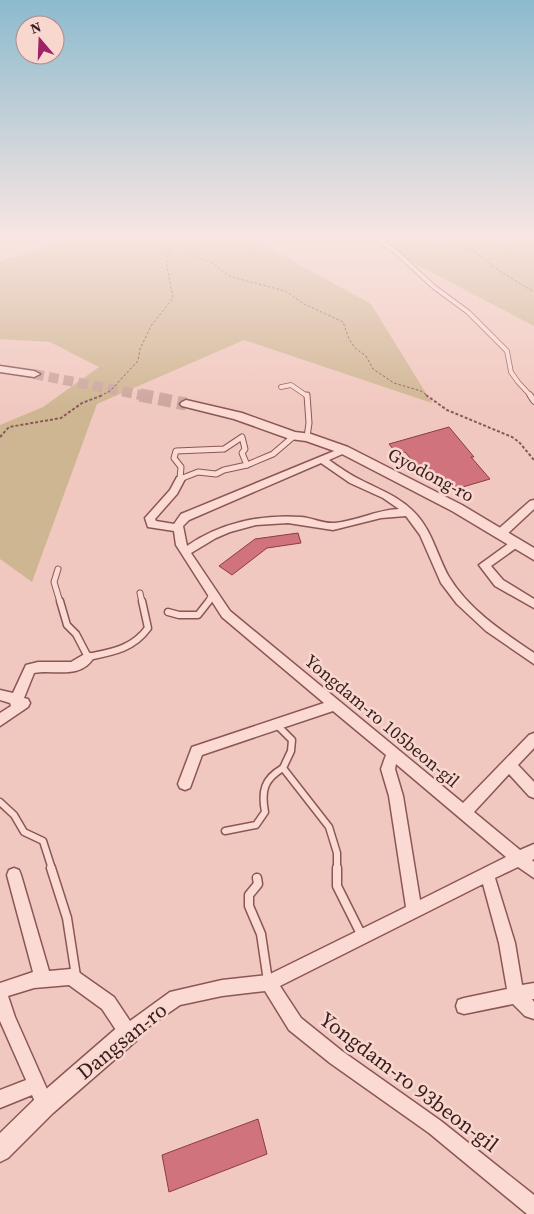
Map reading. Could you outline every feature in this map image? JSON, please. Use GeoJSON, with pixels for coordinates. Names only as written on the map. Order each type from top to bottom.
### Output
{"type":"FeatureCollection","features":[{"type":"Feature","properties":{"kind":"street"},"geometry":{"type":"LineString","coordinates":[[0,369],[34,374]]}},
{"type":"Feature","properties":{"kind":"street","name":"Gyodong-ro"},"geometry":{"type":"LineString","coordinates":[[186,404],[238,416],[344,450],[457,508],[534,555]]}},
{"type":"Feature","properties":{"kind":"street"},"geometry":{"type":"LineString","coordinates":[[180,479],[174,492],[150,518],[152,524],[178,528],[178,525],[186,517],[200,509],[344,450]]}},
{"type":"Feature","properties":{"kind":"street"},"geometry":{"type":"LineString","coordinates":[[323,460],[358,483],[402,505],[420,524],[431,545],[440,570],[452,590],[484,625],[534,659]]}},
{"type":"Feature","properties":{"kind":"street"},"geometry":{"type":"LineString","coordinates":[[500,534],[534,502]]}},
{"type":"Feature","properties":{"kind":"street"},"geometry":{"type":"LineString","coordinates":[[185,552],[200,540],[223,529],[254,522],[298,521],[326,527],[352,523],[380,514],[408,512]]}},
{"type":"Feature","properties":{"kind":"street","name":"Yongdam-ro 105beon-gil"},"geometry":{"type":"LineString","coordinates":[[178,528],[181,545],[226,614],[534,870]]}},
{"type":"Feature","properties":{"kind":"street"},"geometry":{"type":"LineString","coordinates":[[515,543],[484,565],[499,583],[534,604]]}},
{"type":"Feature","properties":{"kind":"street"},"geometry":{"type":"LineString","coordinates":[[0,720],[18,704],[25,678],[30,669],[38,666],[63,670],[78,665],[88,657]]}},
{"type":"Feature","properties":{"kind":"street"},"geometry":{"type":"LineString","coordinates":[[0,695],[18,704]]}},
{"type":"Feature","properties":{"kind":"street"},"geometry":{"type":"LineString","coordinates":[[185,784],[198,751],[336,706]]}},
{"type":"Feature","properties":{"kind":"street"},"geometry":{"type":"LineString","coordinates":[[464,812],[534,739]]}},
{"type":"Feature","properties":{"kind":"street"},"geometry":{"type":"LineString","coordinates":[[393,753],[388,769],[396,796],[414,910]]}},
{"type":"Feature","properties":{"kind":"street"},"geometry":{"type":"LineString","coordinates":[[509,764],[534,792]]}},
{"type":"Feature","properties":{"kind":"street","name":"Dangsan-ro"},"geometry":{"type":"LineString","coordinates":[[0,1150],[41,1095],[176,998],[222,988],[269,983],[534,851]]}},
{"type":"Feature","properties":{"kind":"street"},"geometry":{"type":"LineString","coordinates":[[487,874],[507,943],[516,994],[534,1011]]}},
{"type":"Feature","properties":{"kind":"street"},"geometry":{"type":"LineString","coordinates":[[14,875],[43,979]]}},
{"type":"Feature","properties":{"kind":"street"},"geometry":{"type":"LineString","coordinates":[[0,1099],[41,1095],[8,1018],[0,993],[43,979],[74,979],[108,1003],[128,1032]]}},
{"type":"Feature","properties":{"kind":"street","name":"Yongdam-ro 93beon-gil"},"geometry":{"type":"LineString","coordinates":[[269,983],[295,1024],[435,1127],[534,1208]]}},
{"type":"Feature","properties":{"kind":"street"},"geometry":{"type":"LineString","coordinates":[[464,1006],[534,991]]}},
{"type":"Feature","properties":{"kind":"lane"},"geometry":{"type":"LineString","coordinates":[[444,294],[482,325],[507,351],[507,363],[513,375],[519,385],[530,392],[534,400]]}},
{"type":"Feature","properties":{"kind":"lane"},"geometry":{"type":"LineString","coordinates":[[247,465],[242,453],[245,449],[242,437],[224,449],[176,451],[174,458],[181,467],[180,479],[198,472],[216,474],[224,470],[260,463],[276,454],[301,436],[309,423],[307,395],[291,385],[281,386]]}},
{"type":"Feature","properties":{"kind":"lane"},"geometry":{"type":"LineString","coordinates":[[58,569],[54,582],[67,625],[76,634],[88,657],[129,647],[142,639],[148,628],[140,593]]}},
{"type":"Feature","properties":{"kind":"lane"},"geometry":{"type":"LineString","coordinates":[[168,612],[198,615],[206,607],[212,594]]}},
{"type":"Feature","properties":{"kind":"lane"},"geometry":{"type":"LineString","coordinates":[[225,831],[256,825],[265,812],[261,796],[264,784],[272,773],[283,768],[291,751],[292,740],[277,725]]}},
{"type":"Feature","properties":{"kind":"lane"},"geometry":{"type":"LineString","coordinates":[[283,768],[329,827],[336,853],[337,886],[362,936]]}},
{"type":"Feature","properties":{"kind":"lane"},"geometry":{"type":"LineString","coordinates":[[0,802],[14,815],[24,832],[43,841],[68,918],[73,944],[74,979]]}},
{"type":"Feature","properties":{"kind":"lane"},"geometry":{"type":"LineString","coordinates":[[257,878],[258,884],[250,895],[249,906],[261,934],[269,983]]}},
{"type":"Feature","properties":{"kind":"path"},"geometry":{"type":"LineString","coordinates":[[0,437],[9,426],[51,421],[65,415],[82,403],[99,397],[118,384],[138,361],[140,349],[151,326],[173,298],[172,294]]}},
{"type":"Feature","properties":{"kind":"path"},"geometry":{"type":"LineString","coordinates":[[289,294],[304,304],[339,319],[345,325],[349,339],[355,348],[366,356],[373,369],[394,383],[421,391],[447,410],[512,437],[519,442],[534,460]]}},
{"type":"Feature","properties":{"kind":"shaded area"},"geometry":{"type":"Polygon","coordinates":[[[0,294],[352,294],[371,304],[432,403],[244,340],[97,404],[32,582],[0,559],[0,425],[43,407],[99,367],[50,342],[0,339],[0,294]]]}},
{"type":"Feature","properties":{"kind":"shaded area"},"geometry":{"type":"Polygon","coordinates":[[[472,294],[534,294],[534,326],[472,294]]]}},
{"type":"Feature","properties":{"kind":"building"},"geometry":{"type":"Polygon","coordinates":[[[449,427],[490,479],[449,491],[431,469],[422,472],[405,452],[397,454],[389,444],[449,427]]]}},
{"type":"Feature","properties":{"kind":"building"},"geometry":{"type":"Polygon","coordinates":[[[298,533],[301,543],[267,548],[232,575],[219,566],[255,539],[298,533]]]}},
{"type":"Feature","properties":{"kind":"building"},"geometry":{"type":"Polygon","coordinates":[[[258,1119],[267,1154],[169,1192],[162,1155],[258,1119]]]}},
{"type":"Feature","properties":{"kind":"tunnel"},"geometry":{"type":"LineString","coordinates":[[34,374],[146,396]]}},
{"type":"Feature","properties":{"kind":"tunnel"},"geometry":{"type":"LineString","coordinates":[[140,395],[186,404]]}}]}
